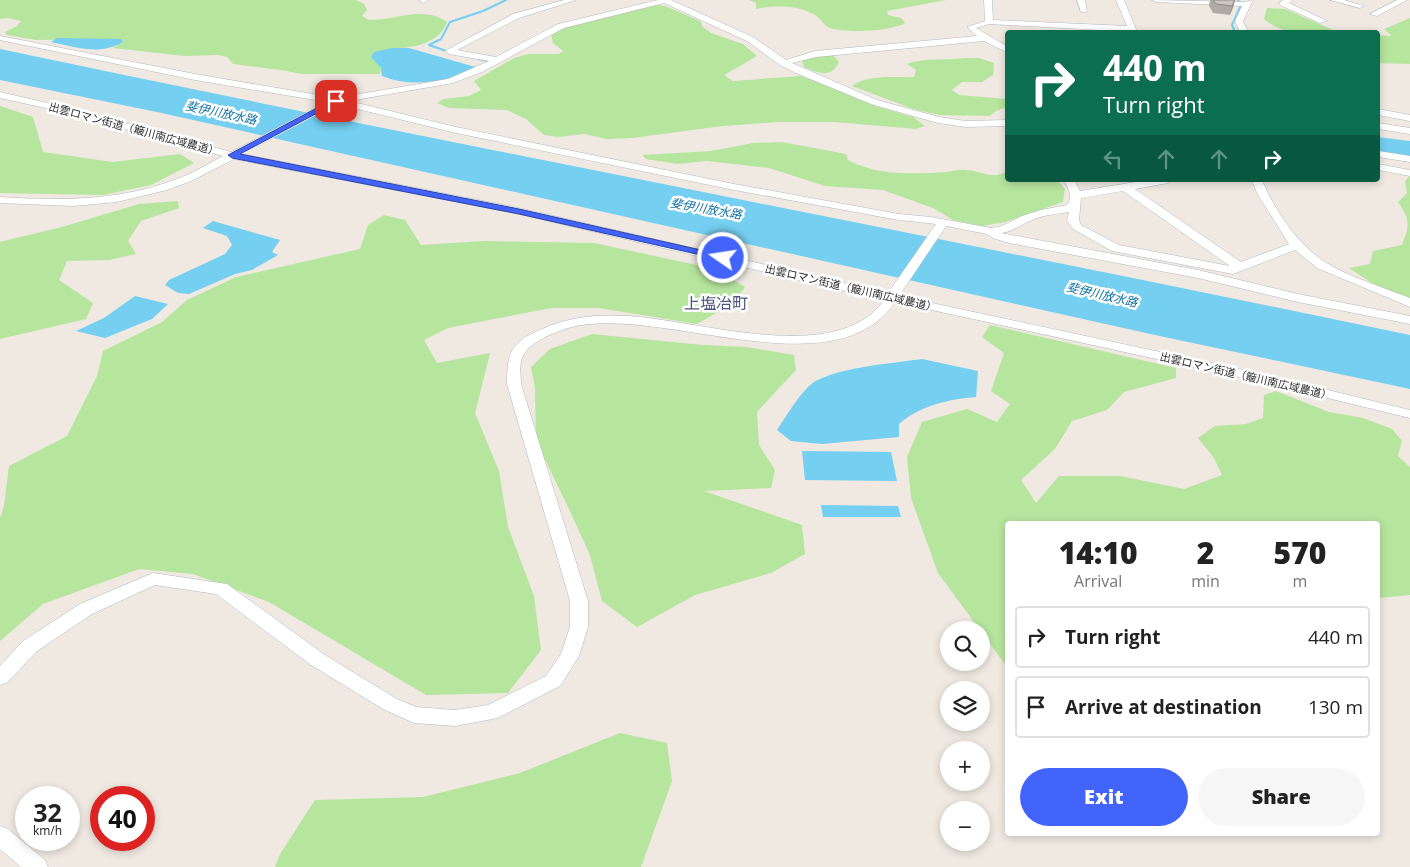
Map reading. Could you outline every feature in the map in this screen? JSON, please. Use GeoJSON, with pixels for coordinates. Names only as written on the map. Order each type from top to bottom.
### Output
{"type":"FeatureCollection","features":[{"type":"Feature","properties":{"kind":"street"},"geometry":{"type":"LineString","coordinates":[[497,60],[449,51],[516,16],[572,0]]}},
{"type":"Feature","properties":{"kind":"street"},"geometry":{"type":"LineString","coordinates":[[0,200],[57,204],[111,201],[166,188],[187,179],[332,103],[450,81],[479,70],[561,26],[665,0],[750,39],[783,63],[874,102],[938,120],[966,124],[1005,123]]}},
{"type":"Feature","properties":{"kind":"street"},"geometry":{"type":"LineString","coordinates":[[988,0],[989,22]]}},
{"type":"Feature","properties":{"kind":"street"},"geometry":{"type":"LineString","coordinates":[[1081,0],[1084,10]]}},
{"type":"Feature","properties":{"kind":"street"},"geometry":{"type":"LineString","coordinates":[[1120,0],[1132,30]]}},
{"type":"Feature","properties":{"kind":"street"},"geometry":{"type":"LineString","coordinates":[[1156,0],[1248,2],[1239,21],[1243,30]]}},
{"type":"Feature","properties":{"kind":"street"},"geometry":{"type":"LineString","coordinates":[[1289,0],[1283,3],[1323,21]]}},
{"type":"Feature","properties":{"kind":"street"},"geometry":{"type":"LineString","coordinates":[[1334,0],[1358,5]]}},
{"type":"Feature","properties":{"kind":"street"},"geometry":{"type":"LineString","coordinates":[[1374,14],[1403,0]]}},
{"type":"Feature","properties":{"kind":"street"},"geometry":{"type":"LineString","coordinates":[[1005,49],[985,38],[972,27],[989,22],[1116,30]]}},
{"type":"Feature","properties":{"kind":"street"},"geometry":{"type":"LineString","coordinates":[[0,38],[332,103],[734,187],[899,217],[940,227],[990,231],[1005,229],[1026,218],[1045,212],[1071,208],[1076,199],[1125,187],[1156,182]]}},
{"type":"Feature","properties":{"kind":"street"},"geometry":{"type":"LineString","coordinates":[[783,63],[815,54],[985,38]]}},
{"type":"Feature","properties":{"kind":"street","name":"出雲ロマン街道（簸川南広域農道）"},"geometry":{"type":"LineString","coordinates":[[0,95],[66,110],[232,155],[519,211],[896,294],[1410,414]]}},
{"type":"Feature","properties":{"kind":"street"},"geometry":{"type":"LineString","coordinates":[[1380,112],[1410,118]]}},
{"type":"Feature","properties":{"kind":"street"},"geometry":{"type":"LineString","coordinates":[[1380,126],[1410,131]]}},
{"type":"Feature","properties":{"kind":"street"},"geometry":{"type":"LineString","coordinates":[[1380,154],[1410,159]]}},
{"type":"Feature","properties":{"kind":"street"},"geometry":{"type":"LineString","coordinates":[[1380,167],[1410,173]]}},
{"type":"Feature","properties":{"kind":"street"},"geometry":{"type":"LineString","coordinates":[[1071,182],[1076,189],[1073,220],[1077,227],[1116,248],[1233,270],[1296,245]]}},
{"type":"Feature","properties":{"kind":"street"},"geometry":{"type":"LineString","coordinates":[[1258,182],[1262,193],[1296,245],[1321,264],[1365,286],[1410,303]]}},
{"type":"Feature","properties":{"kind":"street"},"geometry":{"type":"LineString","coordinates":[[1125,187],[1240,267]]}},
{"type":"Feature","properties":{"kind":"street"},"geometry":{"type":"LineString","coordinates":[[0,678],[30,646],[86,609],[153,579],[221,588],[318,660],[390,704],[414,715],[454,718],[491,712],[526,696],[553,681],[570,656],[579,627],[578,601],[514,384],[514,361],[521,348],[533,338],[550,330],[574,322],[602,320],[634,321],[763,339],[795,340],[843,335],[873,320],[896,294],[940,227]]}},
{"type":"Feature","properties":{"kind":"street"},"geometry":{"type":"LineString","coordinates":[[990,231],[997,236],[1009,239],[1198,274],[1298,298],[1410,320]]}},
{"type":"Feature","properties":{"kind":"street"},"geometry":{"type":"LineString","coordinates":[[0,836],[37,867]]}},
{"type":"Feature","properties":{"kind":"green space"},"geometry":{"type":"Polygon","coordinates":[[[0,0],[356,0],[364,4],[367,10],[362,16],[369,20],[419,14],[438,17],[447,22],[435,38],[426,42],[406,48],[374,52],[371,57],[381,68],[380,74],[302,74],[233,64],[227,57],[218,55],[184,56],[113,48],[123,42],[120,39],[36,40],[7,35],[5,32],[17,26],[21,21],[8,18],[0,19],[0,0]]]}},
{"type":"Feature","properties":{"kind":"green space"},"geometry":{"type":"Polygon","coordinates":[[[749,0],[946,0],[887,11],[888,15],[901,18],[905,23],[879,30],[857,31],[830,28],[815,15],[801,9],[771,7],[756,9],[756,3],[749,0]]]}},
{"type":"Feature","properties":{"kind":"green space"},"geometry":{"type":"Polygon","coordinates":[[[656,5],[665,6],[700,21],[703,27],[711,33],[743,44],[757,56],[724,75],[733,81],[801,76],[875,106],[913,117],[925,126],[916,129],[834,122],[778,122],[723,126],[632,138],[607,139],[585,134],[558,137],[544,135],[526,119],[507,110],[449,108],[437,103],[444,99],[469,96],[481,90],[474,81],[514,58],[528,54],[559,54],[563,51],[553,43],[551,33],[562,26],[656,5]]]}},
{"type":"Feature","properties":{"kind":"green space"},"geometry":{"type":"Polygon","coordinates":[[[1267,8],[1285,9],[1333,30],[1285,30],[1272,25],[1264,19],[1267,8]]]}},
{"type":"Feature","properties":{"kind":"green space"},"geometry":{"type":"Polygon","coordinates":[[[1410,18],[1410,64],[1380,63],[1380,35],[1392,36],[1384,29],[1410,18]]]}},
{"type":"Feature","properties":{"kind":"green space"},"geometry":{"type":"Polygon","coordinates":[[[817,55],[833,55],[839,62],[828,73],[819,73],[804,67],[802,61],[817,55]]]}},
{"type":"Feature","properties":{"kind":"green space"},"geometry":{"type":"Polygon","coordinates":[[[979,58],[994,63],[993,75],[982,82],[962,82],[952,90],[959,95],[1005,99],[1005,108],[990,116],[940,115],[916,110],[852,86],[858,82],[874,78],[914,77],[916,70],[907,64],[928,60],[979,58]]]}},
{"type":"Feature","properties":{"kind":"green space"},"geometry":{"type":"Polygon","coordinates":[[[0,106],[33,117],[43,152],[113,162],[180,154],[194,163],[151,185],[103,195],[0,193],[0,106]]]}},
{"type":"Feature","properties":{"kind":"green space"},"geometry":{"type":"Polygon","coordinates":[[[782,142],[846,154],[848,160],[859,165],[896,173],[971,170],[992,175],[1005,172],[1005,182],[1059,182],[1065,189],[1063,202],[1005,222],[982,226],[953,220],[933,208],[883,190],[825,186],[769,168],[707,161],[677,164],[646,159],[642,155],[711,151],[753,143],[782,142]]]}},
{"type":"Feature","properties":{"kind":"green space"},"geometry":{"type":"Polygon","coordinates":[[[1410,176],[1410,301],[1372,283],[1349,268],[1370,264],[1373,251],[1402,245],[1408,222],[1398,202],[1407,193],[1405,181],[1410,176]]]}},
{"type":"Feature","properties":{"kind":"green space"},"geometry":{"type":"Polygon","coordinates":[[[178,201],[179,208],[141,221],[128,241],[136,254],[109,260],[67,261],[59,280],[93,303],[86,319],[0,339],[0,242],[62,227],[139,204],[178,201]]]}},
{"type":"Feature","properties":{"kind":"green space"},"geometry":{"type":"Polygon","coordinates":[[[384,215],[405,220],[421,245],[485,241],[594,243],[715,269],[745,287],[735,302],[697,324],[599,308],[551,308],[448,328],[424,340],[437,363],[490,353],[475,413],[499,471],[508,527],[534,596],[541,650],[508,693],[426,695],[269,602],[193,574],[139,569],[43,604],[0,641],[0,518],[4,506],[9,466],[67,436],[97,376],[103,351],[162,322],[187,300],[236,277],[360,249],[368,225],[384,215]]]}},
{"type":"Feature","properties":{"kind":"green space"},"geometry":{"type":"Polygon","coordinates":[[[990,325],[1176,368],[1176,378],[1124,392],[1107,410],[1072,421],[1055,449],[1021,480],[1036,503],[1059,476],[1120,476],[1184,489],[1222,475],[1214,458],[1198,438],[1215,426],[1246,424],[1263,418],[1264,395],[1276,391],[1329,412],[1363,418],[1392,429],[1402,441],[1398,456],[1410,467],[1410,595],[1380,598],[1380,521],[1005,521],[1005,664],[990,644],[990,621],[973,621],[938,573],[911,498],[907,457],[922,422],[967,409],[997,422],[1010,404],[991,391],[1004,353],[982,337],[990,325]]]}},
{"type":"Feature","properties":{"kind":"green space"},"geometry":{"type":"Polygon","coordinates":[[[592,334],[703,345],[747,347],[794,355],[796,370],[757,412],[759,445],[775,470],[771,488],[704,491],[802,525],[805,554],[771,573],[695,595],[637,627],[602,601],[590,555],[536,441],[535,388],[531,367],[550,349],[592,334]]]}},
{"type":"Feature","properties":{"kind":"green space"},"geometry":{"type":"Polygon","coordinates":[[[620,733],[667,743],[672,781],[641,867],[275,867],[280,854],[315,800],[423,797],[520,773],[620,733]]]}},
{"type":"Feature","properties":{"kind":"water"},"geometry":{"type":"Polygon","coordinates":[[[57,38],[121,39],[123,42],[106,49],[88,49],[51,42],[57,38]]]}},
{"type":"Feature","properties":{"kind":"water"},"geometry":{"type":"Polygon","coordinates":[[[392,48],[409,48],[479,68],[455,77],[431,82],[418,83],[394,80],[382,76],[381,68],[371,57],[374,52],[392,48]]]}},
{"type":"Feature","properties":{"kind":"water","name":"斐伊川放水路"},"geometry":{"type":"Polygon","coordinates":[[[0,49],[352,122],[1410,335],[1410,389],[1155,335],[157,112],[0,80],[0,49]]]}},
{"type":"Feature","properties":{"kind":"water"},"geometry":{"type":"Polygon","coordinates":[[[1380,137],[1410,141],[1410,156],[1380,151],[1380,137]]]}},
{"type":"Feature","properties":{"kind":"water"},"geometry":{"type":"Polygon","coordinates":[[[213,221],[280,240],[272,252],[278,255],[252,270],[235,274],[189,294],[178,293],[165,285],[169,280],[225,254],[232,245],[227,236],[203,228],[213,221]]]}},
{"type":"Feature","properties":{"kind":"water"},"geometry":{"type":"Polygon","coordinates":[[[135,296],[168,304],[152,319],[105,338],[76,331],[104,318],[135,296]]]}},
{"type":"Feature","properties":{"kind":"water"},"geometry":{"type":"Polygon","coordinates":[[[922,359],[978,371],[976,397],[935,404],[916,412],[899,424],[899,437],[822,444],[791,441],[777,430],[800,396],[818,380],[862,367],[922,359]]]}},
{"type":"Feature","properties":{"kind":"water"},"geometry":{"type":"Polygon","coordinates":[[[802,451],[891,452],[897,481],[805,480],[802,451]]]}},
{"type":"Feature","properties":{"kind":"water"},"geometry":{"type":"Polygon","coordinates":[[[821,505],[898,506],[901,517],[823,517],[821,505]]]}},
{"type":"Feature","properties":{"kind":"building"},"geometry":{"type":"Polygon","coordinates":[[[1213,0],[1235,0],[1232,6],[1216,4],[1213,0]]]}},
{"type":"Feature","properties":{"kind":"waterway"},"geometry":{"type":"LineString","coordinates":[[449,52],[429,45],[441,39],[450,22],[483,11],[506,0]]}},
{"type":"Feature","properties":{"kind":"waterway"},"geometry":{"type":"LineString","coordinates":[[1234,30],[1232,25],[1241,5],[1238,0]]}},
{"type":"Feature","properties":{"kind":"waterway"},"geometry":{"type":"LineString","coordinates":[[478,59],[488,61]]}},
{"type":"Feature","properties":{"kind":"district","name":"上塩冶町"},"geometry":{"type":"Point","coordinates":[716,303]}},
{"type":"Feature","properties":{"kind":"route"},"geometry":{"type":"LineString","coordinates":[[336,101],[232,155],[275,165],[519,211],[723,258]]}}]}
